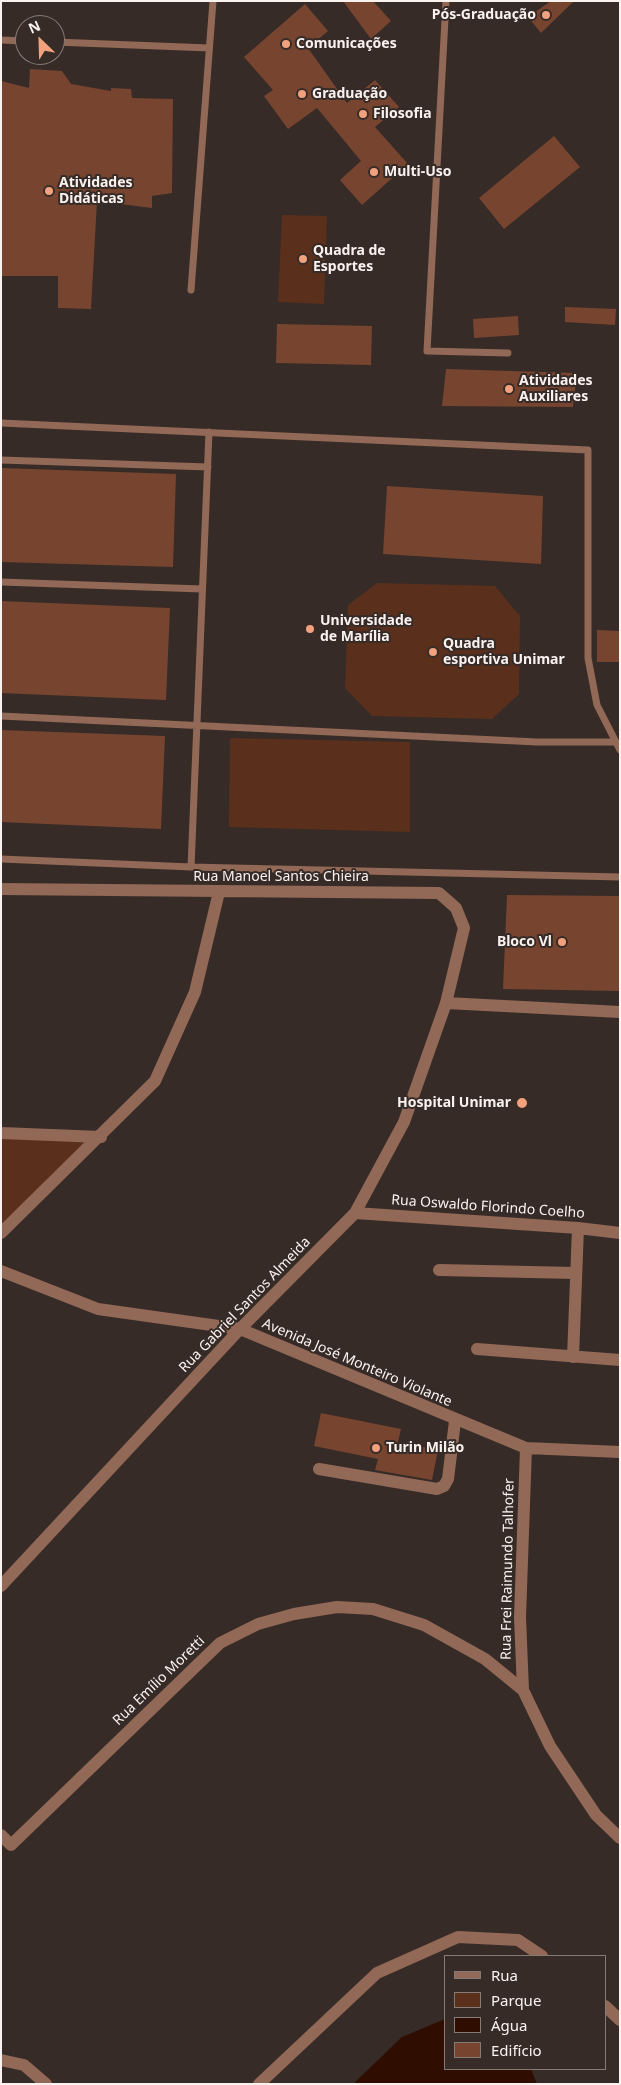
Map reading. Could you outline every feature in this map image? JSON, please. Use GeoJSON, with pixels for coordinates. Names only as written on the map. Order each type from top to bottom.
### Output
{"type":"FeatureCollection","features":[{"type":"Feature","properties":{"kind":"street","name":"Rua Manoel Santos Chieira"},"geometry":{"type":"LineString","coordinates":[[1,889],[439,893],[456,908],[464,928],[446,1003]]}},
{"type":"Feature","properties":{"kind":"street"},"geometry":{"type":"LineString","coordinates":[[1,1233],[155,1081],[195,992],[219,892]]}},
{"type":"Feature","properties":{"kind":"street"},"geometry":{"type":"LineString","coordinates":[[446,1003],[620,1012]]}},
{"type":"Feature","properties":{"kind":"street","name":"Rua Gabriel Santos Almeida"},"geometry":{"type":"LineString","coordinates":[[1,1586],[240,1329],[355,1213],[404,1122],[446,1003]]}},
{"type":"Feature","properties":{"kind":"street"},"geometry":{"type":"LineString","coordinates":[[1,1133],[100,1137]]}},
{"type":"Feature","properties":{"kind":"street","name":"Rua Oswaldo Florindo Coelho"},"geometry":{"type":"LineString","coordinates":[[355,1213],[578,1228],[620,1233]]}},
{"type":"Feature","properties":{"kind":"street"},"geometry":{"type":"LineString","coordinates":[[573,1358],[578,1228]]}},
{"type":"Feature","properties":{"kind":"street"},"geometry":{"type":"LineString","coordinates":[[439,1270],[575,1273]]}},
{"type":"Feature","properties":{"kind":"street","name":"Avenida José Monteiro Violante"},"geometry":{"type":"LineString","coordinates":[[1,1271],[98,1309],[240,1329],[526,1448],[616,1452]]}},
{"type":"Feature","properties":{"kind":"street"},"geometry":{"type":"LineString","coordinates":[[477,1349],[573,1358],[620,1360]]}},
{"type":"Feature","properties":{"kind":"street"},"geometry":{"type":"LineString","coordinates":[[319,1469],[438,1488],[444,1486],[448,1479],[455,1420]]}},
{"type":"Feature","properties":{"kind":"street","name":"Rua Frei Raimundo Talhofer"},"geometry":{"type":"LineString","coordinates":[[522,1690],[520,1617],[526,1448]]}},
{"type":"Feature","properties":{"kind":"street"},"geometry":{"type":"LineString","coordinates":[[616,1452],[620,1464]]}},
{"type":"Feature","properties":{"kind":"street","name":"Rua Emílio Moretti"},"geometry":{"type":"LineString","coordinates":[[1,1835],[11,1845],[220,1642],[258,1624],[294,1614],[337,1607],[373,1609],[424,1625],[486,1659],[522,1690],[550,1746],[596,1815],[620,1838]]}},
{"type":"Feature","properties":{"kind":"street"},"geometry":{"type":"LineString","coordinates":[[259,2084],[377,1973],[458,1937],[518,1940],[540,1955]]}},
{"type":"Feature","properties":{"kind":"street"},"geometry":{"type":"LineString","coordinates":[[606,2007],[620,2020]]}},
{"type":"Feature","properties":{"kind":"street"},"geometry":{"type":"LineString","coordinates":[[1,2060],[24,2065],[46,2084]]}},
{"type":"Feature","properties":{"kind":"lane"},"geometry":{"type":"LineString","coordinates":[[190,290],[213,1]]}},
{"type":"Feature","properties":{"kind":"lane"},"geometry":{"type":"LineString","coordinates":[[446,1],[427,351],[508,353]]}},
{"type":"Feature","properties":{"kind":"lane"},"geometry":{"type":"LineString","coordinates":[[1,40],[15,41]]}},
{"type":"Feature","properties":{"kind":"lane"},"geometry":{"type":"LineString","coordinates":[[65,42],[209,48]]}},
{"type":"Feature","properties":{"kind":"lane"},"geometry":{"type":"LineString","coordinates":[[1,423],[588,450],[588,658],[597,705],[620,750]]}},
{"type":"Feature","properties":{"kind":"lane"},"geometry":{"type":"LineString","coordinates":[[191,867],[209,432]]}},
{"type":"Feature","properties":{"kind":"lane"},"geometry":{"type":"LineString","coordinates":[[1,460],[208,468]]}},
{"type":"Feature","properties":{"kind":"lane"},"geometry":{"type":"LineString","coordinates":[[1,582],[202,589]]}},
{"type":"Feature","properties":{"kind":"lane"},"geometry":{"type":"LineString","coordinates":[[1,716],[476,739],[615,742]]}},
{"type":"Feature","properties":{"kind":"lane"},"geometry":{"type":"LineString","coordinates":[[1,859],[191,867],[620,877]]}},
{"type":"Feature","properties":{"kind":"green space","name":"Quadra de Esportes"},"geometry":{"type":"Polygon","coordinates":[[[282,215],[327,216],[324,304],[278,302],[282,215]]]}},
{"type":"Feature","properties":{"kind":"green space","name":"Quadra esportiva Unimar"},"geometry":{"type":"Polygon","coordinates":[[[377,583],[495,586],[520,616],[519,694],[492,719],[372,716],[345,688],[348,605],[377,583]]]}},
{"type":"Feature","properties":{"kind":"green space"},"geometry":{"type":"Polygon","coordinates":[[[230,738],[410,742],[410,832],[229,827],[230,738]]]}},
{"type":"Feature","properties":{"kind":"green space"},"geometry":{"type":"Polygon","coordinates":[[[1,1133],[101,1137],[1,1233],[1,1133]]]}},
{"type":"Feature","properties":{"kind":"water"},"geometry":{"type":"Polygon","coordinates":[[[444,2019],[444,2070],[531,2070],[537,2084],[353,2084],[402,2037],[444,2019]]]}},
{"type":"Feature","properties":{"kind":"building"},"geometry":{"type":"Polygon","coordinates":[[[343,1],[373,1],[391,21],[371,39],[343,1]]]}},
{"type":"Feature","properties":{"kind":"building","name":"Pós-Graduação"},"geometry":{"type":"Polygon","coordinates":[[[551,1],[574,1],[541,33],[528,17],[551,1]]]}},
{"type":"Feature","properties":{"kind":"building"},"geometry":{"type":"Polygon","coordinates":[[[305,4],[328,31],[308,48],[347,103],[375,80],[399,107],[375,127],[408,164],[362,205],[340,180],[361,161],[317,108],[288,129],[264,96],[273,90],[244,57],[305,4]]]}},
{"type":"Feature","properties":{"kind":"building","name":"Atividades Didáticas"},"geometry":{"type":"Polygon","coordinates":[[[30,69],[62,71],[71,84],[111,91],[111,88],[131,89],[132,98],[173,99],[172,193],[152,196],[152,208],[97,201],[91,309],[58,308],[58,276],[1,276],[1,81],[29,88],[30,69]]]}},
{"type":"Feature","properties":{"kind":"building"},"geometry":{"type":"Polygon","coordinates":[[[554,136],[580,167],[504,229],[479,198],[554,136]]]}},
{"type":"Feature","properties":{"kind":"building"},"geometry":{"type":"Polygon","coordinates":[[[565,307],[616,309],[615,325],[565,322],[565,307]]]}},
{"type":"Feature","properties":{"kind":"building"},"geometry":{"type":"Polygon","coordinates":[[[518,316],[519,335],[474,338],[473,319],[518,316]]]}},
{"type":"Feature","properties":{"kind":"building"},"geometry":{"type":"Polygon","coordinates":[[[277,324],[372,326],[371,365],[276,363],[277,324]]]}},
{"type":"Feature","properties":{"kind":"building","name":"Atividades Auxiliares"},"geometry":{"type":"Polygon","coordinates":[[[446,369],[577,373],[573,407],[442,406],[446,369]]]}},
{"type":"Feature","properties":{"kind":"building"},"geometry":{"type":"Polygon","coordinates":[[[1,468],[176,474],[173,567],[1,562],[1,468]]]}},
{"type":"Feature","properties":{"kind":"building"},"geometry":{"type":"Polygon","coordinates":[[[387,486],[543,496],[541,564],[383,554],[387,486]]]}},
{"type":"Feature","properties":{"kind":"building"},"geometry":{"type":"Polygon","coordinates":[[[1,601],[170,608],[166,700],[1,693],[1,601]]]}},
{"type":"Feature","properties":{"kind":"building"},"geometry":{"type":"Polygon","coordinates":[[[597,630],[620,631],[620,662],[597,662],[597,630]]]}},
{"type":"Feature","properties":{"kind":"building"},"geometry":{"type":"Polygon","coordinates":[[[1,730],[165,736],[161,829],[1,822],[1,730]]]}},
{"type":"Feature","properties":{"kind":"building","name":"Bloco Vl"},"geometry":{"type":"Polygon","coordinates":[[[507,895],[620,896],[620,991],[503,989],[507,895]]]}},
{"type":"Feature","properties":{"kind":"building","name":"Turin Milão"},"geometry":{"type":"Polygon","coordinates":[[[321,1413],[401,1429],[398,1442],[438,1450],[432,1480],[375,1470],[378,1459],[314,1446],[321,1413]]]}},
{"type":"Feature","properties":{"kind":"place","name":"Pós-Graduação"},"geometry":{"type":"Point","coordinates":[546,15]}},
{"type":"Feature","properties":{"kind":"place","name":"Comunicações"},"geometry":{"type":"Point","coordinates":[286,44]}},
{"type":"Feature","properties":{"kind":"place","name":"Graduação"},"geometry":{"type":"Point","coordinates":[302,94]}},
{"type":"Feature","properties":{"kind":"place","name":"Filosofia"},"geometry":{"type":"Point","coordinates":[363,114]}},
{"type":"Feature","properties":{"kind":"place","name":"Multi-Uso"},"geometry":{"type":"Point","coordinates":[374,172]}},
{"type":"Feature","properties":{"kind":"place","name":"Atividades Didáticas"},"geometry":{"type":"Point","coordinates":[49,191]}},
{"type":"Feature","properties":{"kind":"place","name":"Quadra de Esportes"},"geometry":{"type":"Point","coordinates":[303,259]}},
{"type":"Feature","properties":{"kind":"place","name":"Atividades Auxiliares"},"geometry":{"type":"Point","coordinates":[509,389]}},
{"type":"Feature","properties":{"kind":"place","name":"Universidade de Marília"},"geometry":{"type":"Point","coordinates":[310,629]}},
{"type":"Feature","properties":{"kind":"place","name":"Quadra esportiva Unimar"},"geometry":{"type":"Point","coordinates":[433,652]}},
{"type":"Feature","properties":{"kind":"place","name":"Bloco Vl"},"geometry":{"type":"Point","coordinates":[562,942]}},
{"type":"Feature","properties":{"kind":"place","name":"Hospital Unimar"},"geometry":{"type":"Point","coordinates":[522,1103]}},
{"type":"Feature","properties":{"kind":"place","name":"Turin Milão"},"geometry":{"type":"Point","coordinates":[376,1448]}}]}
